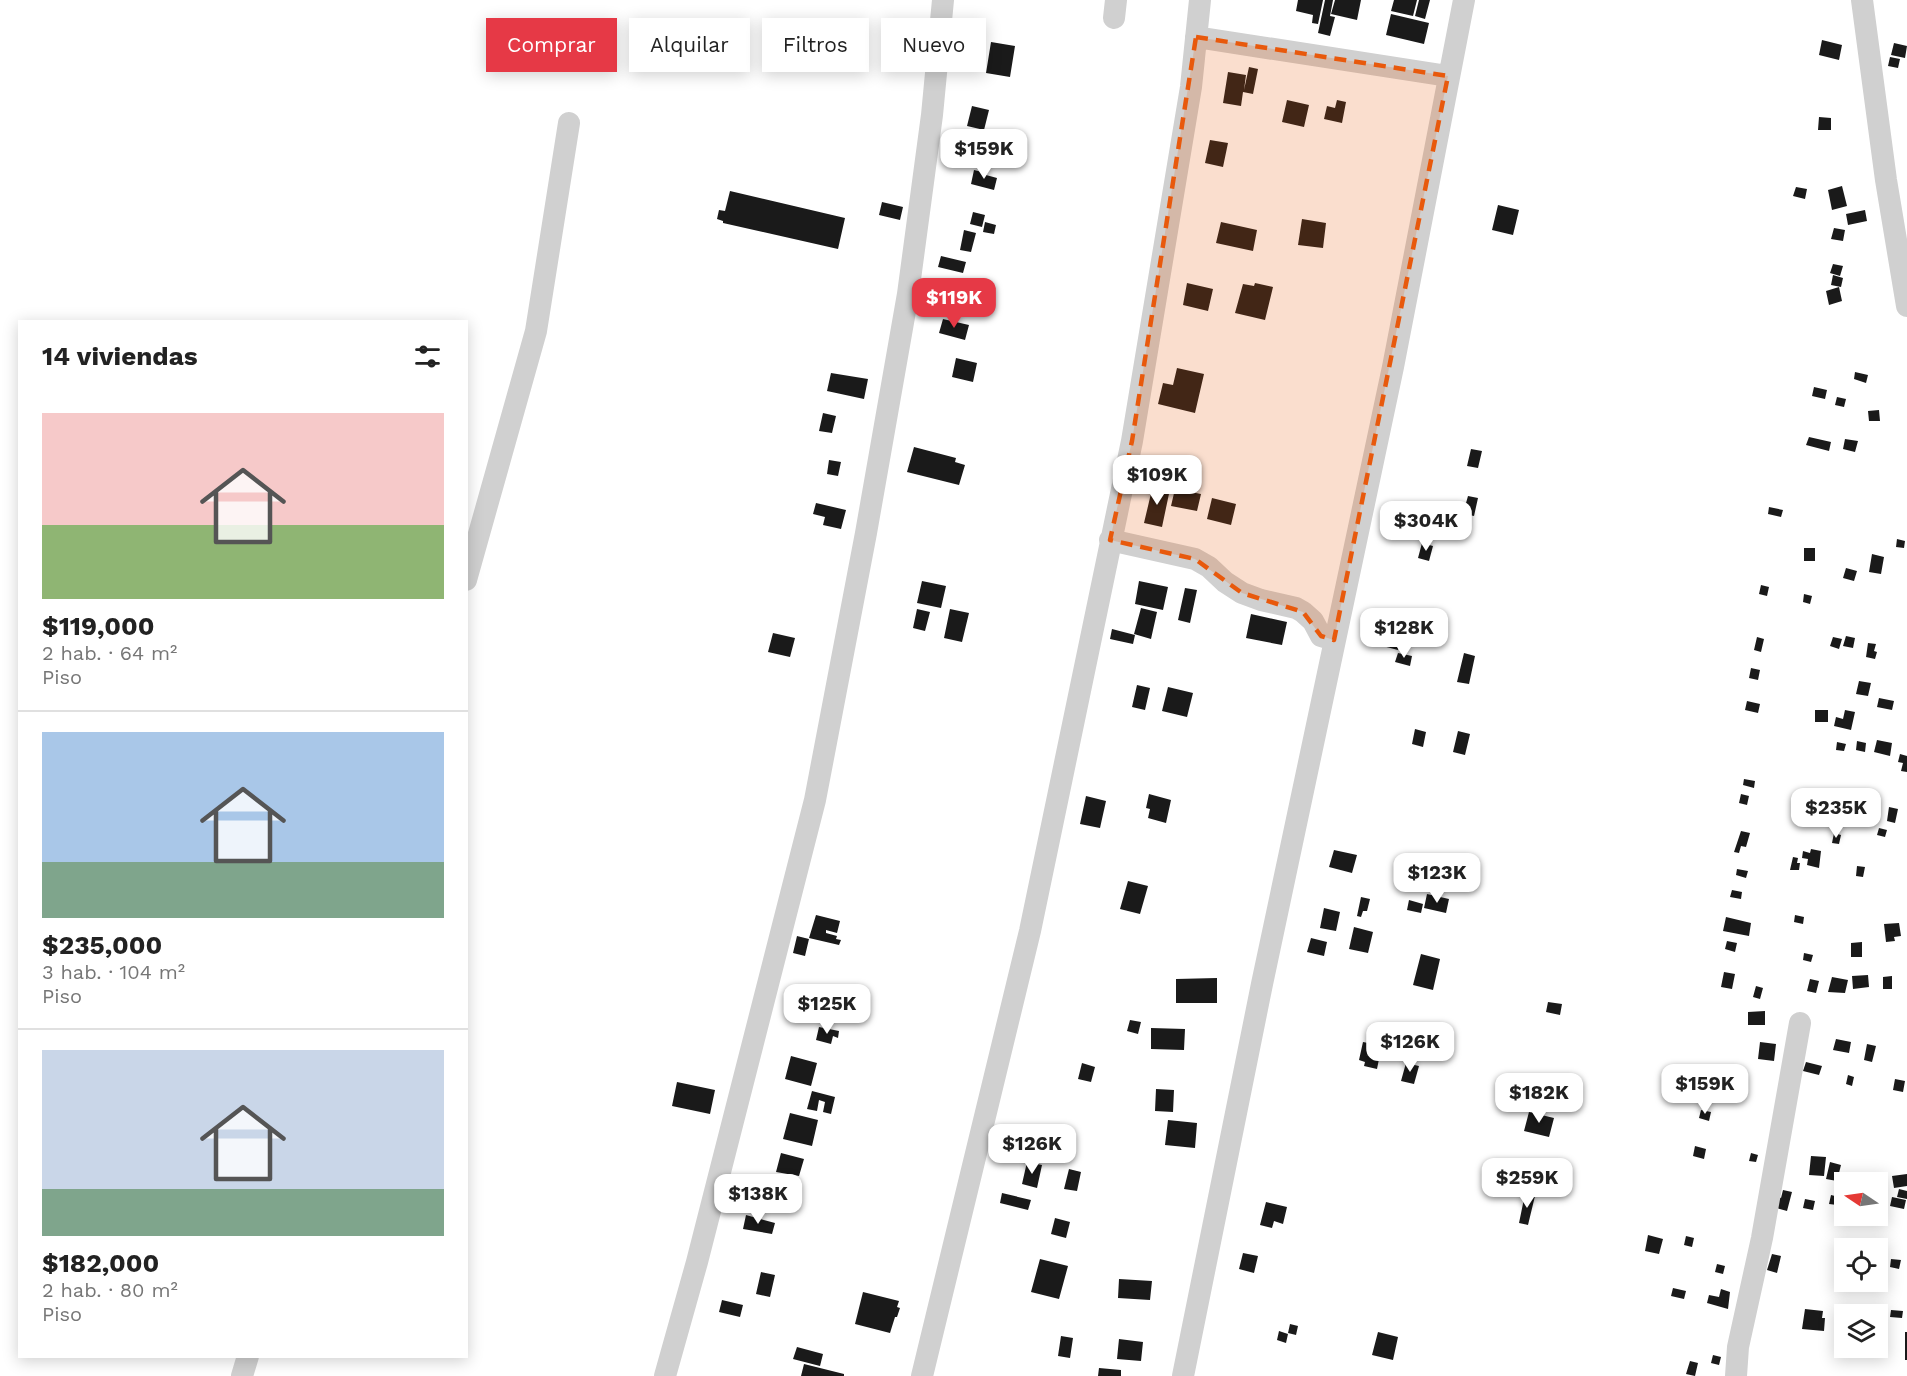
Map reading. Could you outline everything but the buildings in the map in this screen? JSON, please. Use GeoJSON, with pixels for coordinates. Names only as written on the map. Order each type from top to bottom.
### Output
{"type":"FeatureCollection","features":[{"type":"Feature","properties":{"kind":"street"},"geometry":{"type":"LineString","coordinates":[[665,1376],[697,1262],[814,800],[866,533],[908,294],[932,115],[943,0]]}},
{"type":"Feature","properties":{"kind":"street"},"geometry":{"type":"LineString","coordinates":[[922,1376],[1030,931],[1132,441],[1191,87],[1200,0]]}},
{"type":"Feature","properties":{"kind":"street"},"geometry":{"type":"LineString","coordinates":[[1183,1376],[1334,640],[1393,367],[1464,0]]}},
{"type":"Feature","properties":{"kind":"street"},"geometry":{"type":"LineString","coordinates":[[1862,0],[1897,179],[1907,306]]}},
{"type":"Feature","properties":{"kind":"street"},"geometry":{"type":"LineString","coordinates":[[1196,37],[1448,76]]}},
{"type":"Feature","properties":{"kind":"street"},"geometry":{"type":"LineString","coordinates":[[468,573],[536,331],[569,123]]}},
{"type":"Feature","properties":{"kind":"street"},"geometry":{"type":"LineString","coordinates":[[1110,540],[1195,559],[1242,593],[1304,612],[1313,621],[1321,636],[1334,640]]}},
{"type":"Feature","properties":{"kind":"street"},"geometry":{"type":"LineString","coordinates":[[1736,1376],[1738,1347],[1762,1238],[1800,1023]]}},
{"type":"Feature","properties":{"kind":"street"},"geometry":{"type":"LineString","coordinates":[[242,1376],[247,1358]]}},
{"type":"Feature","properties":{"kind":"highlighted area"},"geometry":{"type":"Polygon","coordinates":[[[1196,37],[1448,76],[1334,640],[1321,636],[1303,612],[1242,593],[1195,559],[1110,540],[1132,441],[1196,37]]]}}]}
